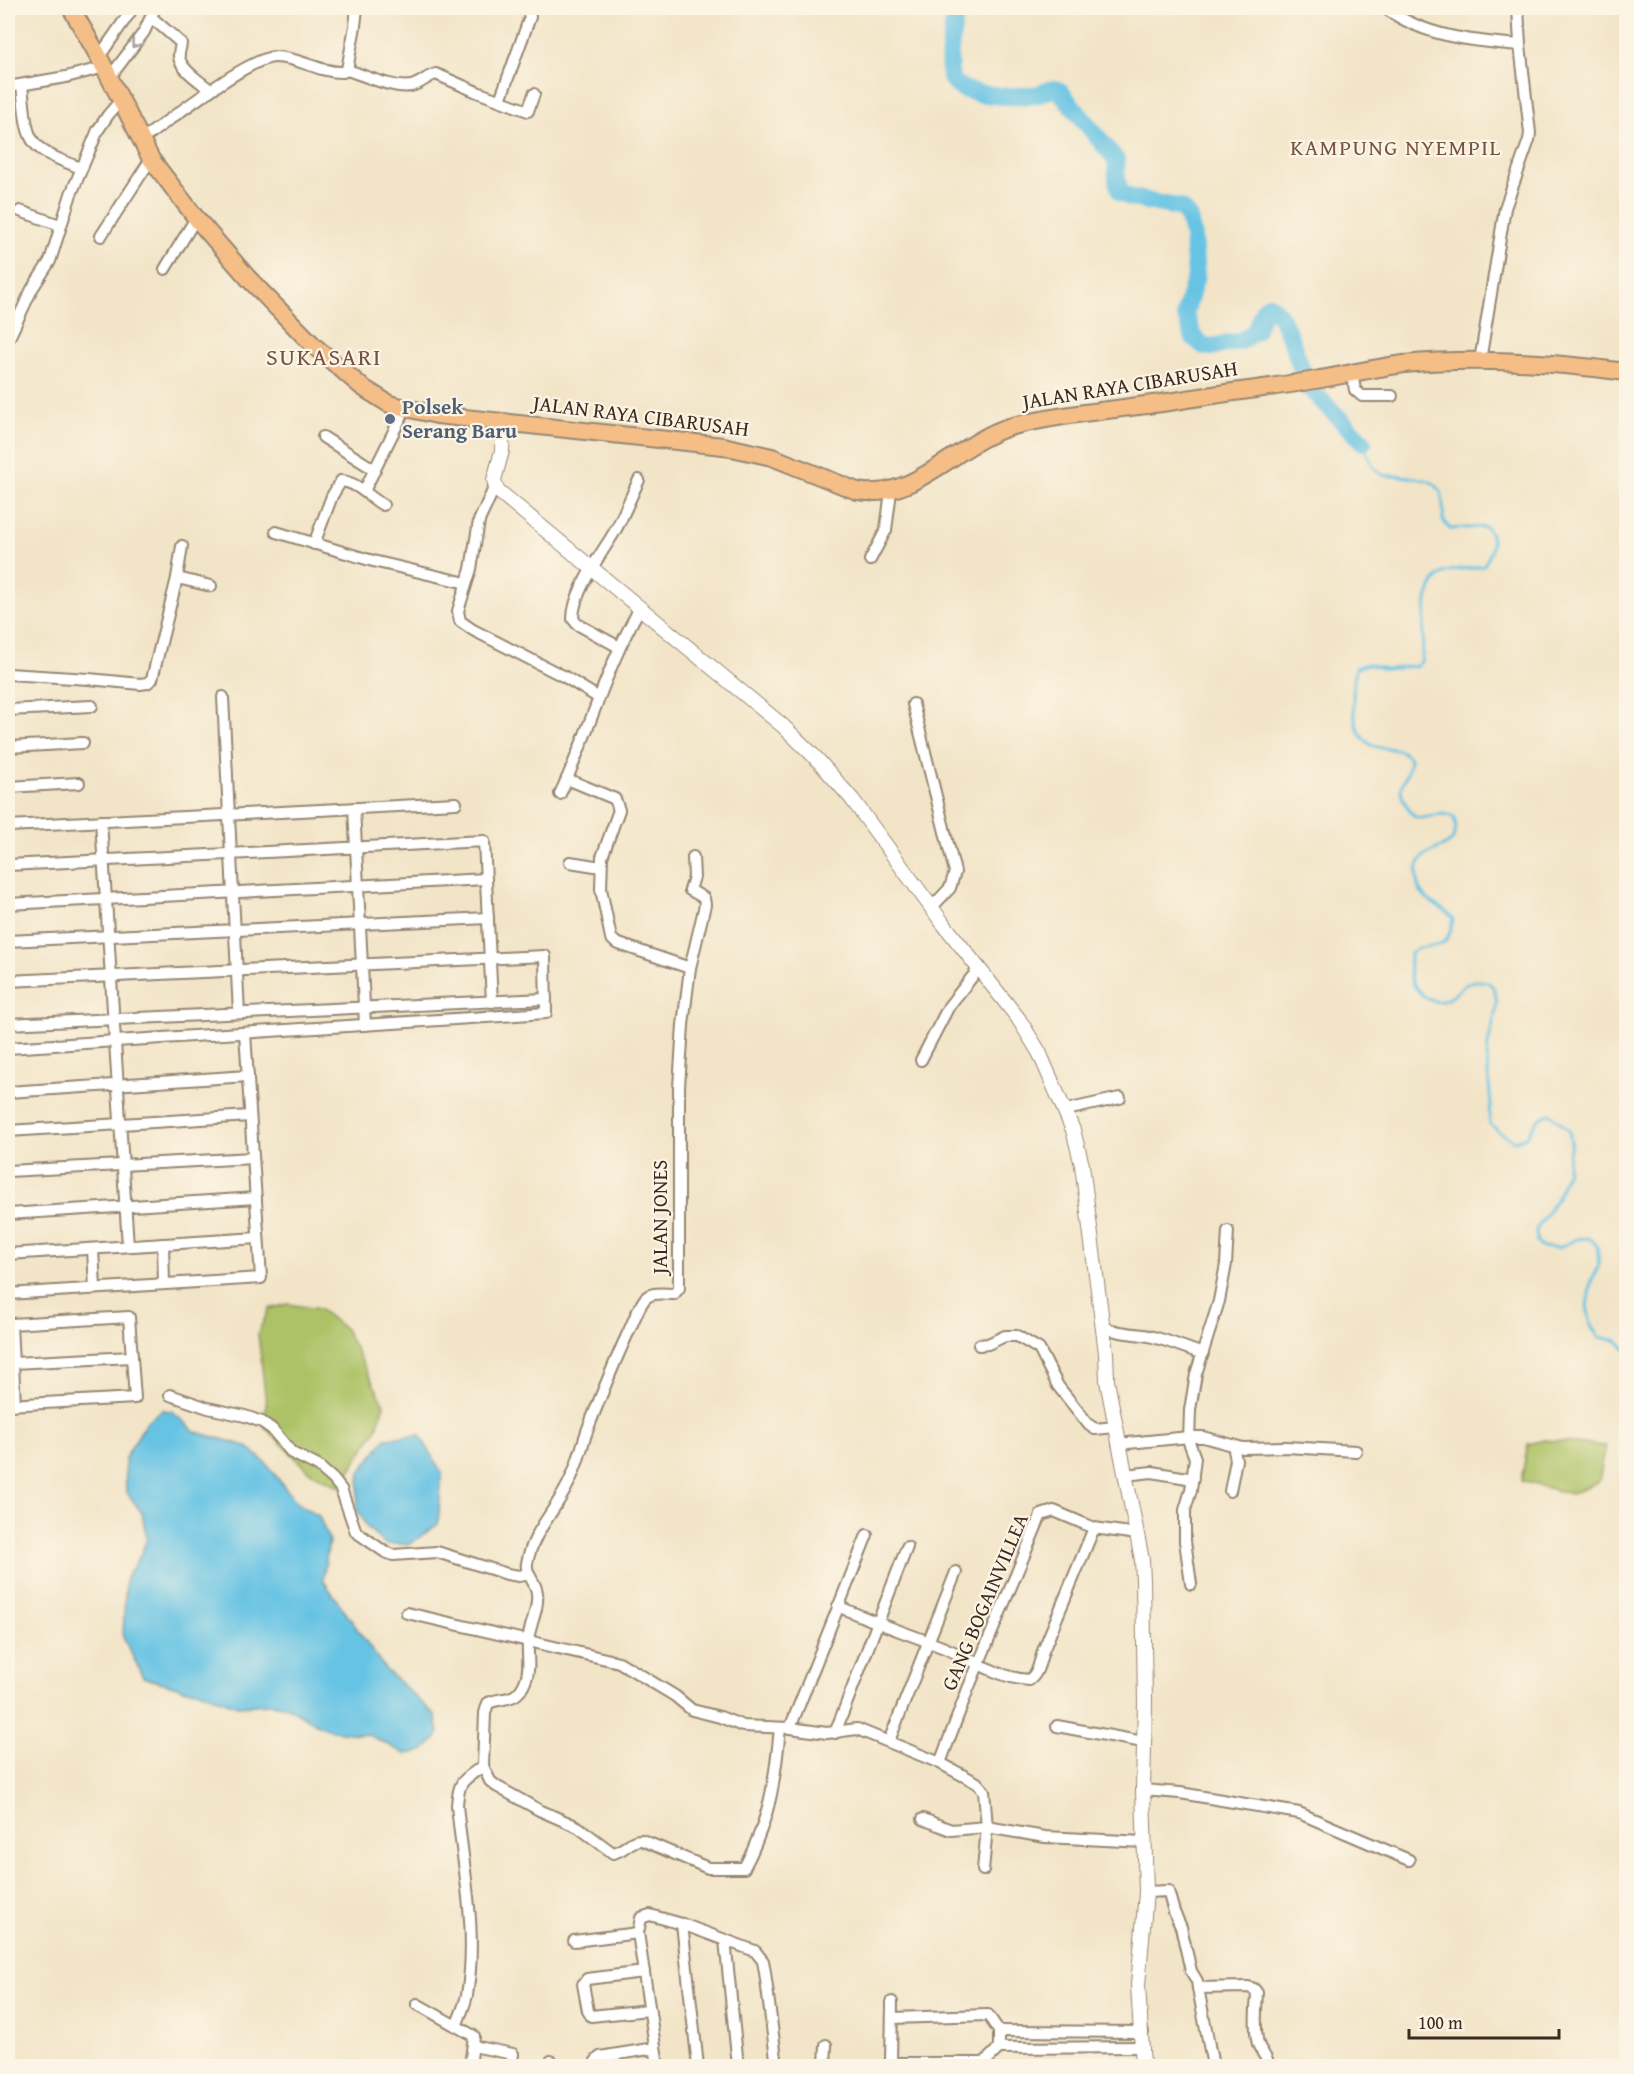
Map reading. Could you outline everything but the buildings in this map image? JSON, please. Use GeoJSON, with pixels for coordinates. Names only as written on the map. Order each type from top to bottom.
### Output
{"type":"FeatureCollection","features":[{"type":"Feature","properties":{"kind":"main road","name":"JALAN RAYA CIBARUSAH"},"geometry":{"type":"LineString","coordinates":[[71,8],[105,67],[151,159],[196,218],[248,278],[313,345],[375,396],[405,409],[503,423],[723,446],[772,457],[858,491],[869,493],[891,491],[910,483],[988,436],[1012,427],[1141,405],[1317,380],[1402,365],[1480,361],[1583,365],[1626,372]]}},
{"type":"Feature","properties":{"kind":"street"},"geometry":{"type":"LineString","coordinates":[[105,67],[133,8]]}},
{"type":"Feature","properties":{"kind":"street"},"geometry":{"type":"LineString","coordinates":[[347,70],[357,8]]}},
{"type":"Feature","properties":{"kind":"street"},"geometry":{"type":"LineString","coordinates":[[500,100],[530,17],[527,8]]}},
{"type":"Feature","properties":{"kind":"street"},"geometry":{"type":"LineString","coordinates":[[1385,8],[1430,32],[1471,41],[1520,45]]}},
{"type":"Feature","properties":{"kind":"street"},"geometry":{"type":"LineString","coordinates":[[1480,361],[1505,208],[1529,140],[1530,125],[1518,8]]}},
{"type":"Feature","properties":{"kind":"street"},"geometry":{"type":"LineString","coordinates":[[8,87],[66,77],[105,67],[144,32],[153,12],[181,43],[179,53],[182,64],[210,90]]}},
{"type":"Feature","properties":{"kind":"street"},"geometry":{"type":"LineString","coordinates":[[141,141],[210,90],[255,64],[272,57],[289,58],[339,72],[347,70],[401,86],[417,84],[436,74],[528,111],[534,94]]}},
{"type":"Feature","properties":{"kind":"street"},"geometry":{"type":"LineString","coordinates":[[22,85],[25,127],[36,146],[54,158],[81,168]]}},
{"type":"Feature","properties":{"kind":"street"},"geometry":{"type":"LineString","coordinates":[[8,340],[12,321],[50,261],[60,225],[81,168],[103,122],[121,100]]}},
{"type":"Feature","properties":{"kind":"street"},"geometry":{"type":"LineString","coordinates":[[100,236],[151,159]]}},
{"type":"Feature","properties":{"kind":"street"},"geometry":{"type":"LineString","coordinates":[[20,211],[60,225]]}},
{"type":"Feature","properties":{"kind":"street"},"geometry":{"type":"LineString","coordinates":[[165,269],[196,218]]}},
{"type":"Feature","properties":{"kind":"street"},"geometry":{"type":"LineString","coordinates":[[1352,373],[1355,390],[1362,396],[1392,396]]}},
{"type":"Feature","properties":{"kind":"street"},"geometry":{"type":"LineString","coordinates":[[364,491],[405,409]]}},
{"type":"Feature","properties":{"kind":"street"},"geometry":{"type":"LineString","coordinates":[[503,423],[503,444],[494,480],[496,490],[783,726],[816,758],[852,799],[1018,1018],[1034,1043],[1074,1130],[1082,1165],[1103,1326],[1107,1381],[1137,1534],[1143,1580],[1145,1703],[1143,1791],[1146,1892],[1138,1985],[1143,2032],[1143,2067]]}},
{"type":"Feature","properties":{"kind":"street"},"geometry":{"type":"LineString","coordinates":[[323,437],[375,470]]}},
{"type":"Feature","properties":{"kind":"street"},"geometry":{"type":"LineString","coordinates":[[619,647],[573,620],[577,599],[639,480]]}},
{"type":"Feature","properties":{"kind":"street"},"geometry":{"type":"LineString","coordinates":[[314,544],[340,481],[364,491],[383,505]]}},
{"type":"Feature","properties":{"kind":"street"},"geometry":{"type":"LineString","coordinates":[[495,486],[479,521],[477,541],[458,611],[462,624],[565,677],[599,698]]}},
{"type":"Feature","properties":{"kind":"street"},"geometry":{"type":"LineString","coordinates":[[870,560],[886,530],[891,491]]}},
{"type":"Feature","properties":{"kind":"street"},"geometry":{"type":"LineString","coordinates":[[276,532],[372,561],[466,583]]}},
{"type":"Feature","properties":{"kind":"street"},"geometry":{"type":"LineString","coordinates":[[8,674],[147,683],[152,679],[177,578],[182,546]]}},
{"type":"Feature","properties":{"kind":"street"},"geometry":{"type":"LineString","coordinates":[[177,578],[211,586]]}},
{"type":"Feature","properties":{"kind":"street"},"geometry":{"type":"LineString","coordinates":[[560,794],[619,647],[640,608]]}},
{"type":"Feature","properties":{"kind":"street"},"geometry":{"type":"LineString","coordinates":[[223,697],[239,1014]]}},
{"type":"Feature","properties":{"kind":"street"},"geometry":{"type":"LineString","coordinates":[[913,704],[955,872],[950,888],[932,907]]}},
{"type":"Feature","properties":{"kind":"street"},"geometry":{"type":"LineString","coordinates":[[8,710],[92,706]]}},
{"type":"Feature","properties":{"kind":"street"},"geometry":{"type":"LineString","coordinates":[[8,747],[84,743]]}},
{"type":"Feature","properties":{"kind":"street"},"geometry":{"type":"LineString","coordinates":[[567,779],[615,799],[618,804],[619,810],[603,849],[601,867],[601,889],[611,938],[616,944],[690,968]]}},
{"type":"Feature","properties":{"kind":"street"},"geometry":{"type":"LineString","coordinates":[[8,787],[79,783]]}},
{"type":"Feature","properties":{"kind":"street"},"geometry":{"type":"LineString","coordinates":[[8,826],[456,803]]}},
{"type":"Feature","properties":{"kind":"street"},"geometry":{"type":"LineString","coordinates":[[354,808],[365,1025]]}},
{"type":"Feature","properties":{"kind":"street"},"geometry":{"type":"LineString","coordinates":[[101,821],[128,1246]]}},
{"type":"Feature","properties":{"kind":"street"},"geometry":{"type":"LineString","coordinates":[[8,865],[484,841],[492,1002]]}},
{"type":"Feature","properties":{"kind":"street","name":"JALAN JONES"},"geometry":{"type":"LineString","coordinates":[[483,1766],[484,1713],[488,1703],[513,1698],[521,1689],[528,1672],[528,1640],[537,1600],[537,1589],[529,1574],[527,1564],[536,1536],[548,1514],[565,1492],[623,1344],[644,1301],[652,1294],[674,1294],[679,1288],[679,1087],[683,1025],[690,968],[705,905],[704,898],[690,890],[694,873],[693,857]]}},
{"type":"Feature","properties":{"kind":"street"},"geometry":{"type":"LineString","coordinates":[[570,862],[601,867]]}},
{"type":"Feature","properties":{"kind":"street"},"geometry":{"type":"LineString","coordinates":[[8,904],[486,879]]}},
{"type":"Feature","properties":{"kind":"street"},"geometry":{"type":"LineString","coordinates":[[8,941],[488,918]]}},
{"type":"Feature","properties":{"kind":"street"},"geometry":{"type":"LineString","coordinates":[[8,981],[545,956],[546,999],[546,1013],[8,1048]]}},
{"type":"Feature","properties":{"kind":"street"},"geometry":{"type":"LineString","coordinates":[[921,1060],[949,1006],[980,967]]}},
{"type":"Feature","properties":{"kind":"street"},"geometry":{"type":"LineString","coordinates":[[8,1024],[546,999]]}},
{"type":"Feature","properties":{"kind":"street"},"geometry":{"type":"LineString","coordinates":[[8,1260],[8,1294],[261,1278],[245,1033]]}},
{"type":"Feature","properties":{"kind":"street"},"geometry":{"type":"LineString","coordinates":[[8,1092],[248,1076]]}},
{"type":"Feature","properties":{"kind":"street"},"geometry":{"type":"LineString","coordinates":[[1066,1110],[1120,1098]]}},
{"type":"Feature","properties":{"kind":"street"},"geometry":{"type":"LineString","coordinates":[[8,1131],[250,1116]]}},
{"type":"Feature","properties":{"kind":"street"},"geometry":{"type":"LineString","coordinates":[[8,1171],[253,1158]]}},
{"type":"Feature","properties":{"kind":"street"},"geometry":{"type":"LineString","coordinates":[[8,1214],[255,1198]]}},
{"type":"Feature","properties":{"kind":"street"},"geometry":{"type":"LineString","coordinates":[[1191,1584],[1185,1541],[1185,1510],[1196,1458],[1189,1437],[1191,1403],[1196,1374],[1219,1301],[1228,1231]]}},
{"type":"Feature","properties":{"kind":"street"},"geometry":{"type":"LineString","coordinates":[[8,1254],[258,1238]]}},
{"type":"Feature","properties":{"kind":"street"},"geometry":{"type":"LineString","coordinates":[[163,1244],[164,1284]]}},
{"type":"Feature","properties":{"kind":"street"},"geometry":{"type":"LineString","coordinates":[[93,1249],[95,1288]]}},
{"type":"Feature","properties":{"kind":"street"},"geometry":{"type":"LineString","coordinates":[[129,1317],[132,1357],[135,1398],[11,1405],[13,1363],[11,1323],[129,1317]]}},
{"type":"Feature","properties":{"kind":"street"},"geometry":{"type":"LineString","coordinates":[[1103,1326],[1133,1335],[1162,1339],[1203,1354]]}},
{"type":"Feature","properties":{"kind":"street"},"geometry":{"type":"LineString","coordinates":[[980,1345],[1005,1336],[1017,1336],[1028,1342],[1042,1353],[1058,1386],[1089,1425],[1095,1429],[1115,1427]]}},
{"type":"Feature","properties":{"kind":"street"},"geometry":{"type":"LineString","coordinates":[[13,1363],[132,1357]]}},
{"type":"Feature","properties":{"kind":"street"},"geometry":{"type":"LineString","coordinates":[[170,1395],[208,1408],[245,1416],[262,1422],[272,1429],[292,1453],[318,1466],[333,1479],[340,1489],[356,1532],[384,1552],[393,1555],[437,1552],[507,1574],[519,1576],[529,1574]]}},
{"type":"Feature","properties":{"kind":"street"},"geometry":{"type":"LineString","coordinates":[[1118,1444],[1203,1437],[1248,1448],[1286,1447],[1356,1451]]}},
{"type":"Feature","properties":{"kind":"street"},"geometry":{"type":"LineString","coordinates":[[1230,1491],[1236,1460],[1233,1445]]}},
{"type":"Feature","properties":{"kind":"street"},"geometry":{"type":"LineString","coordinates":[[1125,1475],[1152,1472],[1193,1479]]}},
{"type":"Feature","properties":{"kind":"street","name":"GANG BOGAINVILLEA"},"geometry":{"type":"LineString","coordinates":[[940,1763],[1041,1515],[1054,1511],[1094,1528],[1137,1534]]}},
{"type":"Feature","properties":{"kind":"street"},"geometry":{"type":"LineString","coordinates":[[838,1606],[928,1641],[979,1665],[1029,1680],[1033,1677],[1094,1528]]}},
{"type":"Feature","properties":{"kind":"street"},"geometry":{"type":"LineString","coordinates":[[456,2026],[467,1997],[472,1948],[472,1923],[459,1830],[458,1795],[463,1779],[483,1766],[495,1786],[539,1810],[578,1827],[613,1853],[636,1840],[642,1840],[708,1868],[744,1868],[770,1805],[785,1728],[867,1534]]}},
{"type":"Feature","properties":{"kind":"street"},"geometry":{"type":"LineString","coordinates":[[835,1733],[907,1547]]}},
{"type":"Feature","properties":{"kind":"street"},"geometry":{"type":"LineString","coordinates":[[889,1741],[956,1572]]}},
{"type":"Feature","properties":{"kind":"street"},"geometry":{"type":"LineString","coordinates":[[408,1613],[619,1662],[675,1696],[696,1712],[720,1717],[743,1726],[835,1733],[857,1729],[940,1763],[981,1786],[986,1796],[987,1827],[983,1870]]}},
{"type":"Feature","properties":{"kind":"street"},"geometry":{"type":"LineString","coordinates":[[1057,1726],[1143,1742]]}},
{"type":"Feature","properties":{"kind":"street"},"geometry":{"type":"LineString","coordinates":[[1143,1791],[1180,1793],[1299,1814],[1409,1860]]}},
{"type":"Feature","properties":{"kind":"street"},"geometry":{"type":"LineString","coordinates":[[923,1818],[951,1830],[987,1827],[1045,1837],[1144,1842]]}},
{"type":"Feature","properties":{"kind":"street"},"geometry":{"type":"LineString","coordinates":[[1146,1892],[1168,1891],[1181,1927],[1191,1971],[1197,1981],[1213,2067]]}},
{"type":"Feature","properties":{"kind":"street"},"geometry":{"type":"LineString","coordinates":[[658,2067],[638,1933],[640,1918],[650,1915],[682,1924],[755,1951],[763,1961],[777,2067]]}},
{"type":"Feature","properties":{"kind":"street"},"geometry":{"type":"LineString","coordinates":[[682,1924],[698,2067]]}},
{"type":"Feature","properties":{"kind":"street"},"geometry":{"type":"LineString","coordinates":[[574,1941],[638,1933]]}},
{"type":"Feature","properties":{"kind":"street"},"geometry":{"type":"LineString","coordinates":[[725,1940],[738,2067]]}},
{"type":"Feature","properties":{"kind":"street"},"geometry":{"type":"LineString","coordinates":[[644,1972],[587,1979],[583,1984],[591,2016],[650,2010]]}},
{"type":"Feature","properties":{"kind":"street"},"geometry":{"type":"LineString","coordinates":[[1198,1988],[1248,1987],[1254,1989],[1257,1993],[1258,2043],[1269,2067]]}},
{"type":"Feature","properties":{"kind":"street"},"geometry":{"type":"LineString","coordinates":[[892,2002],[891,2063],[984,2063],[999,2048],[1142,2048]]}},
{"type":"Feature","properties":{"kind":"street"},"geometry":{"type":"LineString","coordinates":[[417,2004],[474,2036],[470,2067]]}},
{"type":"Feature","properties":{"kind":"street"},"geometry":{"type":"LineString","coordinates":[[892,2018],[988,2015],[999,2031],[999,2048]]}},
{"type":"Feature","properties":{"kind":"street"},"geometry":{"type":"LineString","coordinates":[[999,2031],[1143,2032]]}},
{"type":"Feature","properties":{"kind":"street"},"geometry":{"type":"LineString","coordinates":[[825,2067],[826,2045]]}},
{"type":"Feature","properties":{"kind":"street"},"geometry":{"type":"LineString","coordinates":[[473,2046],[513,2054],[511,2067]]}},
{"type":"Feature","properties":{"kind":"street"},"geometry":{"type":"LineString","coordinates":[[597,2067],[596,2061],[600,2057],[655,2048]]}},
{"type":"Feature","properties":{"kind":"green space"},"geometry":{"type":"Polygon","coordinates":[[[288,1304],[319,1309],[345,1329],[384,1404],[377,1428],[340,1487],[310,1472],[265,1427],[266,1403],[258,1333],[269,1309],[288,1304]]]}},
{"type":"Feature","properties":{"kind":"green space"},"geometry":{"type":"Polygon","coordinates":[[[1544,1440],[1606,1446],[1599,1481],[1571,1494],[1521,1481],[1528,1444],[1544,1440]]]}},
{"type":"Feature","properties":{"kind":"water"},"geometry":{"type":"Polygon","coordinates":[[[162,1410],[171,1411],[196,1432],[246,1446],[265,1462],[296,1502],[319,1516],[329,1540],[323,1580],[385,1669],[435,1715],[439,1732],[435,1740],[423,1751],[406,1754],[369,1735],[334,1731],[318,1725],[288,1707],[272,1704],[237,1706],[197,1690],[184,1689],[143,1677],[123,1637],[126,1578],[140,1556],[147,1539],[142,1513],[126,1491],[125,1458],[147,1421],[162,1410]]]}},
{"type":"Feature","properties":{"kind":"water"},"geometry":{"type":"Polygon","coordinates":[[[420,1435],[442,1473],[438,1524],[410,1544],[385,1544],[367,1527],[357,1509],[360,1472],[386,1438],[420,1435]]]}},
{"type":"Feature","properties":{"kind":"waterway"},"geometry":{"type":"LineString","coordinates":[[956,8],[949,61],[951,77],[956,84],[964,89],[1002,96],[1034,95],[1053,89],[1060,91],[1116,160],[1117,181],[1121,193],[1132,198],[1181,208],[1189,218],[1196,276],[1185,314],[1194,338],[1204,346],[1211,347],[1241,341],[1255,331],[1264,309],[1269,305],[1278,313],[1288,332],[1309,388],[1363,442]]}},
{"type":"Feature","properties":{"kind":"waterway"},"geometry":{"type":"LineString","coordinates":[[1363,442],[1372,464],[1381,474],[1422,479],[1435,485],[1442,497],[1443,520],[1450,529],[1485,527],[1492,541],[1489,557],[1483,566],[1446,572],[1437,578],[1431,587],[1425,612],[1421,662],[1417,666],[1385,669],[1368,664],[1356,668],[1353,698],[1359,732],[1372,745],[1400,751],[1410,758],[1401,788],[1404,801],[1411,813],[1419,818],[1439,814],[1454,817],[1456,830],[1453,838],[1448,844],[1425,855],[1417,872],[1418,887],[1423,895],[1453,918],[1450,931],[1442,944],[1423,947],[1410,954],[1411,978],[1417,990],[1433,1001],[1450,998],[1470,982],[1484,981],[1492,986],[1495,992],[1496,1007],[1487,1052],[1490,1124],[1515,1141],[1526,1137],[1536,1122],[1546,1115],[1551,1114],[1569,1130],[1571,1142],[1566,1174],[1557,1198],[1536,1230],[1537,1242],[1541,1247],[1559,1248],[1576,1239],[1588,1238],[1593,1241],[1597,1246],[1599,1265],[1591,1281],[1587,1307],[1592,1328],[1599,1337],[1618,1341],[1626,1350]]}},
{"type":"Feature","properties":{"kind":"place","name":"Polsek Serang Baru"},"geometry":{"type":"Point","coordinates":[390,419]}},
{"type":"Feature","properties":{"kind":"district","name":"KAMPUNG NYEMPIL"},"geometry":{"type":"Point","coordinates":[1396,147]}},
{"type":"Feature","properties":{"kind":"district","name":"SUKASARI"},"geometry":{"type":"Point","coordinates":[324,357]}}]}
